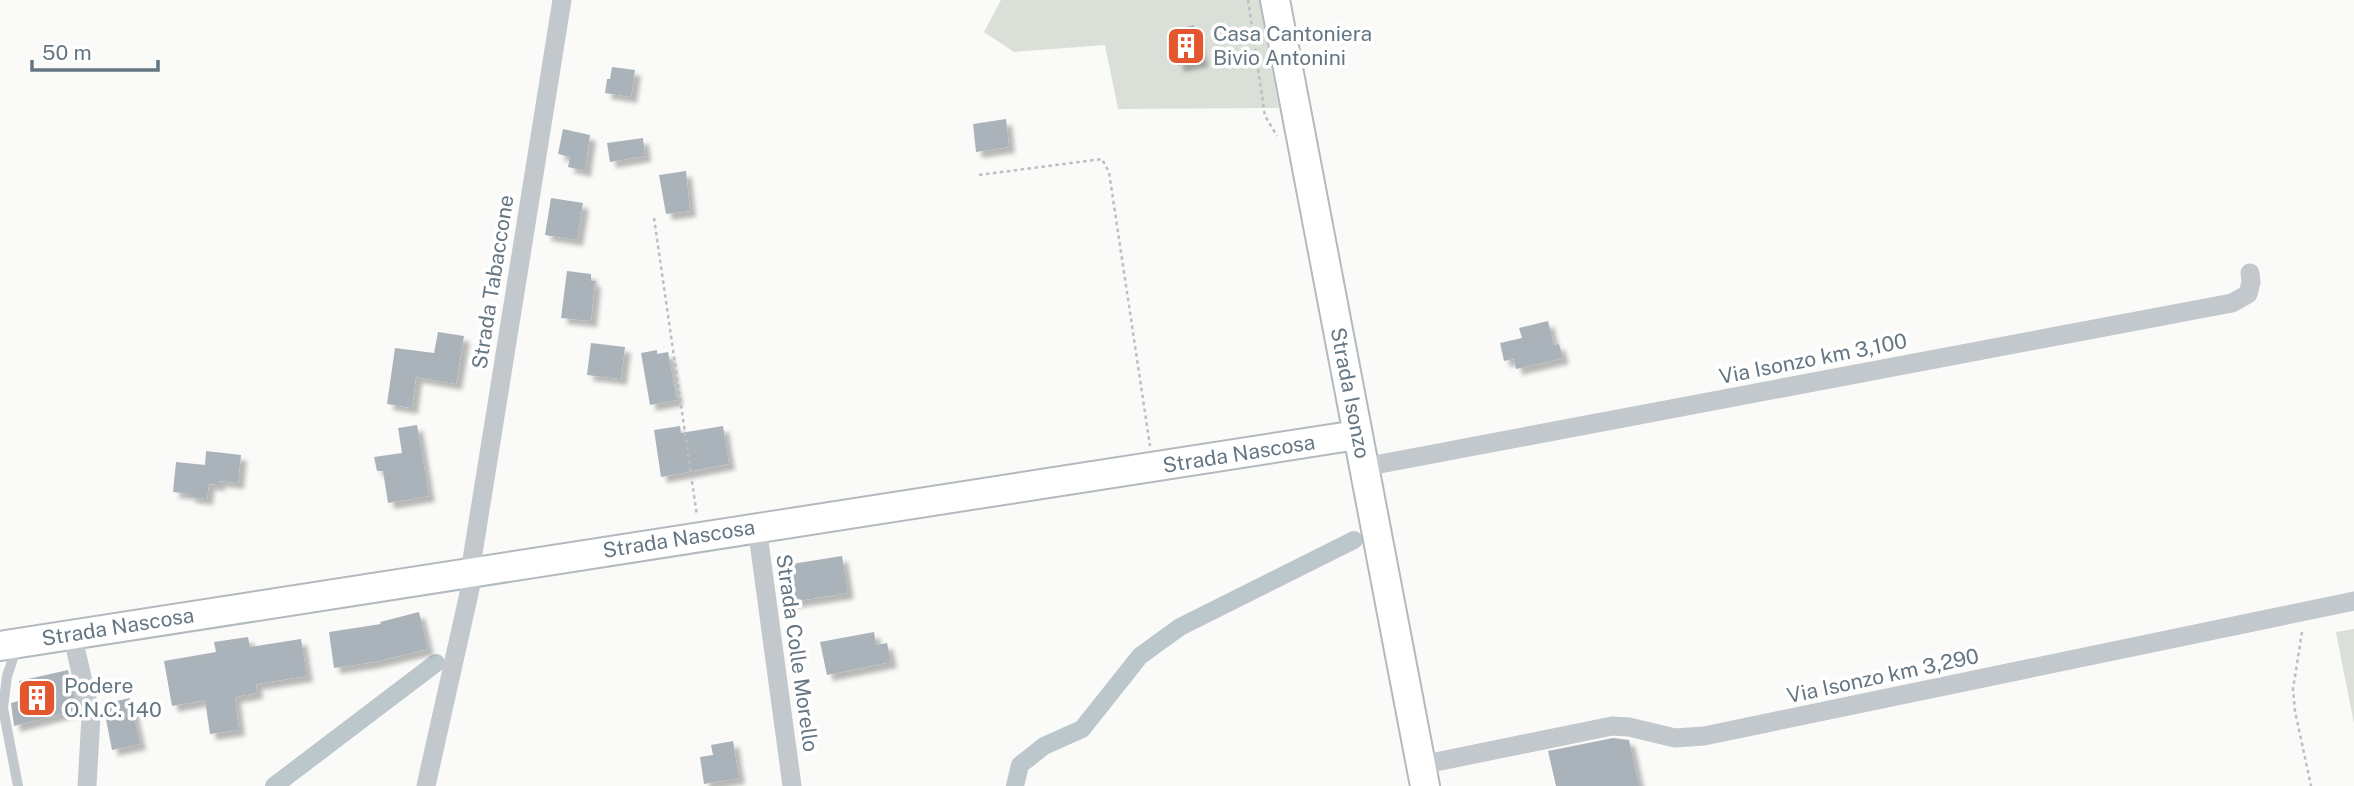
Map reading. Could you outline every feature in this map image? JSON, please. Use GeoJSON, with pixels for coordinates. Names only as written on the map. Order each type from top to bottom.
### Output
{"type":"FeatureCollection","features":[{"type":"Feature","properties":{"kind":"street","name":"Strada Tabaccone"},"geometry":{"type":"LineString","coordinates":[[426,786],[472,571],[562,0]]}},
{"type":"Feature","properties":{"kind":"street","name":"Strada Isonzo"},"geometry":{"type":"LineString","coordinates":[[1275,0],[1423,775]]}},
{"type":"Feature","properties":{"kind":"street","name":"Via Isonzo km 3,100"},"geometry":{"type":"LineString","coordinates":[[1364,467],[2232,303],[2244,299],[2248,294],[2250,274]]}},
{"type":"Feature","properties":{"kind":"street","name":"Strada Nascosa"},"geometry":{"type":"LineString","coordinates":[[9,644],[1357,435]]}},
{"type":"Feature","properties":{"kind":"street","name":"Strada Colle Morello"},"geometry":{"type":"LineString","coordinates":[[757,527],[792,786]]}},
{"type":"Feature","properties":{"kind":"street","name":"Via Isonzo km 3,290"},"geometry":{"type":"LineString","coordinates":[[1423,775],[1612,726],[1629,727],[1665,737],[1704,736],[2354,601]]}},
{"type":"Feature","properties":{"kind":"street"},"geometry":{"type":"LineString","coordinates":[[72,634],[91,716],[87,786]]}},
{"type":"Feature","properties":{"kind":"lane"},"geometry":{"type":"LineString","coordinates":[[9,644],[3,708],[19,786]]}},
{"type":"Feature","properties":{"kind":"path"},"geometry":{"type":"LineString","coordinates":[[1248,0],[1265,116],[1280,142]]}},
{"type":"Feature","properties":{"kind":"path"},"geometry":{"type":"LineString","coordinates":[[979,175],[1102,159],[1109,173],[1153,467]]}},
{"type":"Feature","properties":{"kind":"path"},"geometry":{"type":"LineString","coordinates":[[654,218],[700,536]]}},
{"type":"Feature","properties":{"kind":"path"},"geometry":{"type":"LineString","coordinates":[[2304,611],[2292,689],[2311,786]]}},
{"type":"Feature","properties":{"kind":"shaded area"},"geometry":{"type":"Polygon","coordinates":[[[1001,0],[1259,0],[1279,108],[1118,109],[1105,45],[1014,52],[984,32],[1001,0]]]}},
{"type":"Feature","properties":{"kind":"shaded area"},"geometry":{"type":"Polygon","coordinates":[[[2354,629],[2354,724],[2336,632],[2354,629]]]}},
{"type":"Feature","properties":{"kind":"building","name":"Casa Cantoniera Bivio Antonini"},"geometry":{"type":"Polygon","coordinates":[[[1194,25],[1202,61],[1178,66],[1170,31],[1194,25]]]}},
{"type":"Feature","properties":{"kind":"building"},"geometry":{"type":"Polygon","coordinates":[[[612,67],[635,70],[631,97],[605,93],[612,67]]]}},
{"type":"Feature","properties":{"kind":"building"},"geometry":{"type":"Polygon","coordinates":[[[1006,119],[1009,147],[976,152],[973,124],[1006,119]]]}},
{"type":"Feature","properties":{"kind":"building"},"geometry":{"type":"Polygon","coordinates":[[[563,129],[590,135],[585,171],[568,167],[570,157],[558,154],[563,129]]]}},
{"type":"Feature","properties":{"kind":"building"},"geometry":{"type":"Polygon","coordinates":[[[643,138],[645,156],[610,162],[607,143],[643,138]]]}},
{"type":"Feature","properties":{"kind":"building"},"geometry":{"type":"Polygon","coordinates":[[[686,171],[690,211],[666,214],[659,175],[686,171]]]}},
{"type":"Feature","properties":{"kind":"building"},"geometry":{"type":"Polygon","coordinates":[[[551,198],[583,203],[577,240],[545,235],[551,198]]]}},
{"type":"Feature","properties":{"kind":"building"},"geometry":{"type":"Polygon","coordinates":[[[567,271],[591,274],[591,281],[595,281],[591,321],[561,318],[567,271]]]}},
{"type":"Feature","properties":{"kind":"building"},"geometry":{"type":"Polygon","coordinates":[[[1548,321],[1554,345],[1559,344],[1563,358],[1516,369],[1514,359],[1504,361],[1500,343],[1522,338],[1519,328],[1548,321]]]}},
{"type":"Feature","properties":{"kind":"building"},"geometry":{"type":"Polygon","coordinates":[[[438,332],[464,336],[456,384],[416,377],[412,408],[387,404],[395,348],[434,353],[438,332]]]}},
{"type":"Feature","properties":{"kind":"building"},"geometry":{"type":"Polygon","coordinates":[[[591,343],[625,347],[621,379],[587,375],[591,343]]]}},
{"type":"Feature","properties":{"kind":"building"},"geometry":{"type":"Polygon","coordinates":[[[657,350],[657,354],[668,352],[677,400],[650,405],[641,353],[657,350]]]}},
{"type":"Feature","properties":{"kind":"building"},"geometry":{"type":"Polygon","coordinates":[[[417,425],[429,496],[388,503],[383,471],[377,471],[374,457],[402,453],[398,428],[417,425]]]}},
{"type":"Feature","properties":{"kind":"building"},"geometry":{"type":"Polygon","coordinates":[[[680,426],[681,433],[723,426],[729,464],[661,477],[654,430],[680,426]]]}},
{"type":"Feature","properties":{"kind":"building"},"geometry":{"type":"Polygon","coordinates":[[[206,451],[241,455],[238,483],[219,481],[219,485],[209,484],[207,499],[173,492],[176,462],[205,465],[206,451]]]}},
{"type":"Feature","properties":{"kind":"building"},"geometry":{"type":"Polygon","coordinates":[[[842,556],[848,593],[785,603],[779,566],[842,556]]]}},
{"type":"Feature","properties":{"kind":"building"},"geometry":{"type":"Polygon","coordinates":[[[419,612],[428,649],[334,668],[329,632],[381,624],[380,622],[419,612]]]}},
{"type":"Feature","properties":{"kind":"building"},"geometry":{"type":"Polygon","coordinates":[[[874,632],[876,645],[887,643],[891,662],[827,675],[820,642],[874,632]]]}},
{"type":"Feature","properties":{"kind":"building"},"geometry":{"type":"Polygon","coordinates":[[[248,637],[250,647],[301,639],[307,676],[256,684],[257,693],[235,697],[239,730],[210,734],[205,700],[172,706],[164,661],[216,652],[214,642],[248,637]]]}},
{"type":"Feature","properties":{"kind":"building","name":"Podere O.N.C. 140"},"geometry":{"type":"Polygon","coordinates":[[[68,670],[77,710],[14,726],[11,703],[23,700],[19,681],[68,670]]]}},
{"type":"Feature","properties":{"kind":"building"},"geometry":{"type":"Polygon","coordinates":[[[130,698],[140,744],[112,750],[103,704],[130,698]]]}},
{"type":"Feature","properties":{"kind":"building"},"geometry":{"type":"Polygon","coordinates":[[[1613,738],[1629,740],[1639,786],[1556,786],[1548,751],[1613,738]]]}},
{"type":"Feature","properties":{"kind":"building"},"geometry":{"type":"Polygon","coordinates":[[[733,741],[739,778],[704,784],[700,757],[713,755],[711,745],[733,741]]]}},
{"type":"Feature","properties":{"kind":"waterway"},"geometry":{"type":"LineString","coordinates":[[1015,786],[1020,765],[1044,746],[1082,729],[1140,656],[1180,627],[1354,540]]}},
{"type":"Feature","properties":{"kind":"waterway"},"geometry":{"type":"LineString","coordinates":[[274,786],[436,663]]}},
{"type":"Feature","properties":{"kind":"place","name":"Casa Cantoniera Bivio Antonini"},"geometry":{"type":"Point","coordinates":[1186,46]}},
{"type":"Feature","properties":{"kind":"place","name":"Podere O.N.C. 140"},"geometry":{"type":"Point","coordinates":[37,698]}}]}
